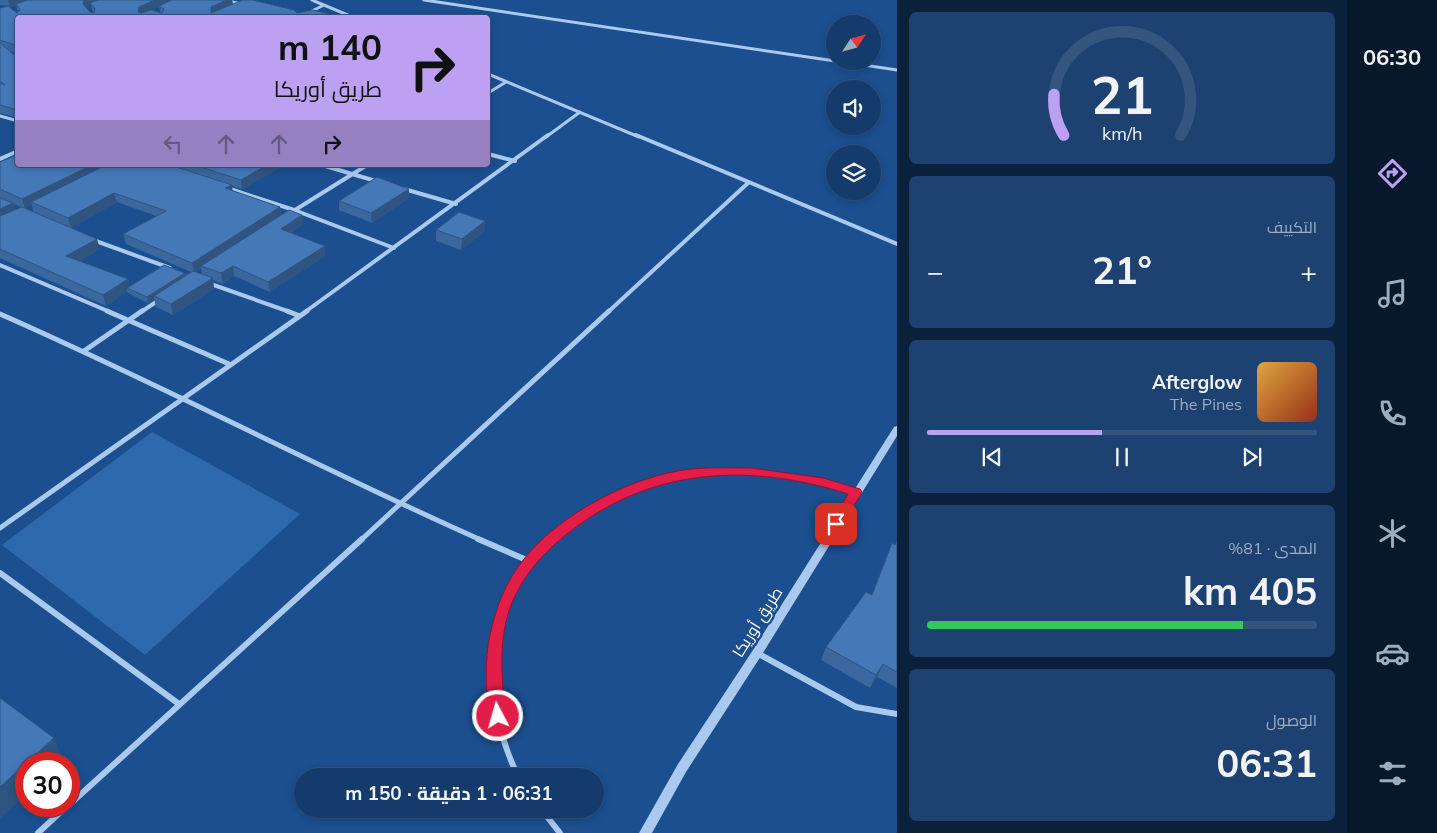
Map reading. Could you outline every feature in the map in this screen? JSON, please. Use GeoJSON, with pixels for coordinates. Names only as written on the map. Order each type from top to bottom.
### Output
{"type":"FeatureCollection","features":[{"type":"Feature","properties":{"kind":"street"},"geometry":{"type":"LineString","coordinates":[[223,0],[243,5]]}},
{"type":"Feature","properties":{"kind":"street"},"geometry":{"type":"LineString","coordinates":[[312,0],[347,15]]}},
{"type":"Feature","properties":{"kind":"street"},"geometry":{"type":"LineString","coordinates":[[424,0],[826,60]]}},
{"type":"Feature","properties":{"kind":"street"},"geometry":{"type":"LineString","coordinates":[[236,8],[248,2]]}},
{"type":"Feature","properties":{"kind":"street"},"geometry":{"type":"LineString","coordinates":[[304,15],[324,5]]}},
{"type":"Feature","properties":{"kind":"street"},"geometry":{"type":"LineString","coordinates":[[881,68],[897,70]]}},
{"type":"Feature","properties":{"kind":"street"},"geometry":{"type":"LineString","coordinates":[[490,75],[897,244]]}},
{"type":"Feature","properties":{"kind":"street"},"geometry":{"type":"LineString","coordinates":[[490,92],[506,82]]}},
{"type":"Feature","properties":{"kind":"street"},"geometry":{"type":"LineString","coordinates":[[0,528],[182,400],[229,364],[300,316],[580,112]]}},
{"type":"Feature","properties":{"kind":"street"},"geometry":{"type":"LineString","coordinates":[[0,116],[15,120]]}},
{"type":"Feature","properties":{"kind":"street"},"geometry":{"type":"LineString","coordinates":[[0,159],[15,152]]}},
{"type":"Feature","properties":{"kind":"street"},"geometry":{"type":"LineString","coordinates":[[490,155],[515,161]]}},
{"type":"Feature","properties":{"kind":"street"},"geometry":{"type":"LineString","coordinates":[[328,167],[389,185]]}},
{"type":"Feature","properties":{"kind":"street"},"geometry":{"type":"LineString","coordinates":[[279,221],[364,167]]}},
{"type":"Feature","properties":{"kind":"street"},"geometry":{"type":"LineString","coordinates":[[80,795],[400,504],[748,183]]}},
{"type":"Feature","properties":{"kind":"street"},"geometry":{"type":"LineString","coordinates":[[220,186],[294,210],[394,248]]}},
{"type":"Feature","properties":{"kind":"street"},"geometry":{"type":"LineString","coordinates":[[399,188],[456,204]]}},
{"type":"Feature","properties":{"kind":"street"},"geometry":{"type":"LineString","coordinates":[[84,237],[174,270]]}},
{"type":"Feature","properties":{"kind":"street"},"geometry":{"type":"LineString","coordinates":[[0,264],[229,364]]}},
{"type":"Feature","properties":{"kind":"street"},"geometry":{"type":"LineString","coordinates":[[202,280],[300,316]]}},
{"type":"Feature","properties":{"kind":"street"},"geometry":{"type":"LineString","coordinates":[[84,351],[161,299]]}},
{"type":"Feature","properties":{"kind":"street"},"geometry":{"type":"LineString","coordinates":[[0,314],[84,351],[400,504],[529,561]]}},
{"type":"Feature","properties":{"kind":"street","name":"طريق أوريكا"},"geometry":{"type":"LineString","coordinates":[[645,833],[682,768],[757,653],[897,428]]}},
{"type":"Feature","properties":{"kind":"street"},"geometry":{"type":"LineString","coordinates":[[514,768],[509,759],[498,716],[494,680],[494,647],[502,611],[517,579],[529,561],[551,539],[581,516],[634,488],[690,473],[752,472],[823,482],[856,492]]}},
{"type":"Feature","properties":{"kind":"street"},"geometry":{"type":"LineString","coordinates":[[0,573],[178,704]]}},
{"type":"Feature","properties":{"kind":"street"},"geometry":{"type":"LineString","coordinates":[[757,653],[856,707],[897,714]]}},
{"type":"Feature","properties":{"kind":"street"},"geometry":{"type":"LineString","coordinates":[[38,833],[56,817]]}},
{"type":"Feature","properties":{"kind":"street"},"geometry":{"type":"LineString","coordinates":[[548,818],[560,833]]}},
{"type":"Feature","properties":{"kind":"shaded area"},"geometry":{"type":"Polygon","coordinates":[[[152,432],[300,514],[145,655],[2,545],[152,432]]]}},
{"type":"Feature","properties":{"kind":"building"},"geometry":{"type":"Polygon","coordinates":[[[28,0],[84,0],[83,4],[90,12],[94,13],[95,8],[90,3],[98,0],[155,0],[139,7],[138,12],[151,10],[162,13],[164,9],[159,6],[172,0],[227,0],[211,7],[211,13],[243,0],[253,0],[294,10],[297,13],[313,10],[334,15],[15,15],[15,45],[0,40],[0,8],[8,6],[17,13],[20,10],[16,4],[28,0]]]}},
{"type":"Feature","properties":{"kind":"building"},"geometry":{"type":"Polygon","coordinates":[[[0,43],[15,56],[15,109],[0,105],[0,83],[5,85],[0,81],[0,43]]]}},
{"type":"Feature","properties":{"kind":"building"},"geometry":{"type":"Polygon","coordinates":[[[15,155],[15,167],[88,167],[22,199],[0,189],[0,162],[15,155]]]}},
{"type":"Feature","properties":{"kind":"building"},"geometry":{"type":"Polygon","coordinates":[[[102,167],[176,167],[232,185],[225,188],[280,207],[192,263],[123,234],[166,211],[114,193],[68,218],[31,202],[102,167]]]}},
{"type":"Feature","properties":{"kind":"building"},"geometry":{"type":"Polygon","coordinates":[[[201,167],[264,167],[241,180],[201,167]]]}},
{"type":"Feature","properties":{"kind":"building"},"geometry":{"type":"Polygon","coordinates":[[[377,177],[409,189],[371,213],[339,201],[377,177]]]}},
{"type":"Feature","properties":{"kind":"building"},"geometry":{"type":"Polygon","coordinates":[[[0,198],[13,203],[0,209],[0,198]]]}},
{"type":"Feature","properties":{"kind":"building"},"geometry":{"type":"Polygon","coordinates":[[[22,207],[97,239],[66,256],[128,279],[103,295],[0,249],[0,216],[22,207]]]}},
{"type":"Feature","properties":{"kind":"building"},"geometry":{"type":"Polygon","coordinates":[[[289,210],[302,215],[281,229],[325,246],[268,282],[233,266],[221,273],[201,266],[289,210]]]}},
{"type":"Feature","properties":{"kind":"building"},"geometry":{"type":"Polygon","coordinates":[[[459,212],[485,221],[462,239],[436,230],[459,212]]]}},
{"type":"Feature","properties":{"kind":"building"},"geometry":{"type":"Polygon","coordinates":[[[164,265],[185,273],[147,297],[127,288],[164,265]]]}},
{"type":"Feature","properties":{"kind":"building"},"geometry":{"type":"Polygon","coordinates":[[[193,271],[213,278],[171,304],[154,296],[193,271]]]}},
{"type":"Feature","properties":{"kind":"building"},"geometry":{"type":"Polygon","coordinates":[[[897,542],[897,672],[883,664],[876,675],[826,647],[866,592],[872,595],[892,543],[895,545],[897,542]]]}},
{"type":"Feature","properties":{"kind":"building"},"geometry":{"type":"Polygon","coordinates":[[[0,698],[54,738],[39,752],[15,752],[15,773],[0,787],[0,698]]]}},
{"type":"Feature","properties":{"kind":"route"},"geometry":{"type":"LineString","coordinates":[[498,716],[494,680],[494,647],[502,611],[517,579],[529,561],[551,539],[581,516],[607,501],[634,488],[690,473],[720,471],[752,472],[823,482],[856,492],[836,524]]}}]}
